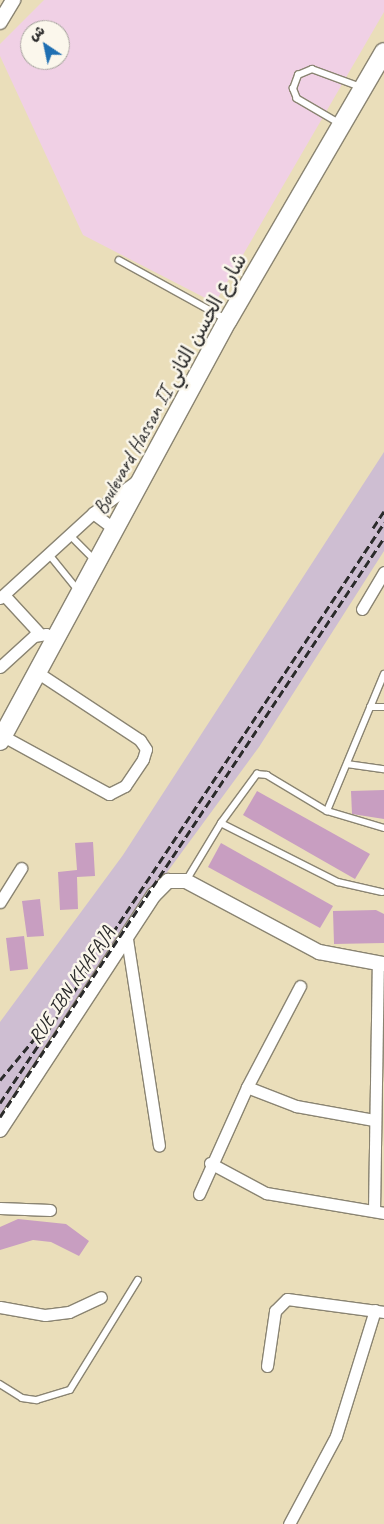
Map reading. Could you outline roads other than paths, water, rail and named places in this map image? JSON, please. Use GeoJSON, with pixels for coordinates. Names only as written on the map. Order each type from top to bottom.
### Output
{"type":"FeatureCollection","features":[{"type":"Feature","properties":{"kind":"main road","name":"Boulevard Hassan II شارع الحسن الثاني"},"geometry":{"type":"LineString","coordinates":[[2,738],[37,672],[47,636],[80,592],[228,320],[384,52]]}},
{"type":"Feature","properties":{"kind":"street"},"geometry":{"type":"LineString","coordinates":[[0,22],[12,0]]}},
{"type":"Feature","properties":{"kind":"street"},"geometry":{"type":"LineString","coordinates":[[0,667],[47,636],[2,596],[93,513],[142,477]]}},
{"type":"Feature","properties":{"kind":"street"},"geometry":{"type":"LineString","coordinates":[[93,513],[114,530]]}},
{"type":"Feature","properties":{"kind":"street"},"geometry":{"type":"LineString","coordinates":[[362,609],[384,572]]}},
{"type":"Feature","properties":{"kind":"street"},"geometry":{"type":"LineString","coordinates":[[2,738],[109,794],[121,791],[143,759],[146,748],[140,740],[37,672]]}},
{"type":"Feature","properties":{"kind":"street"},"geometry":{"type":"LineString","coordinates":[[0,902],[21,868]]}},
{"type":"Feature","properties":{"kind":"street","name":"RUE IBN KHAFAJA"},"geometry":{"type":"LineString","coordinates":[[0,1130],[162,885],[175,879],[186,881]]}},
{"type":"Feature","properties":{"kind":"street"},"geometry":{"type":"LineString","coordinates":[[186,881],[319,952],[381,964],[374,1120],[379,1212],[266,1193],[210,1163]]}},
{"type":"Feature","properties":{"kind":"street"},"geometry":{"type":"LineString","coordinates":[[127,939],[159,1146]]}},
{"type":"Feature","properties":{"kind":"street"},"geometry":{"type":"LineString","coordinates":[[199,1194],[210,1163],[300,986]]}},
{"type":"Feature","properties":{"kind":"street"},"geometry":{"type":"LineString","coordinates":[[247,1087],[296,1106],[374,1120]]}},
{"type":"Feature","properties":{"kind":"street"},"geometry":{"type":"LineString","coordinates":[[0,1208],[50,1210]]}},
{"type":"Feature","properties":{"kind":"street"},"geometry":{"type":"LineString","coordinates":[[0,1307],[29,1314],[57,1314],[101,1297]]}},
{"type":"Feature","properties":{"kind":"street"},"geometry":{"type":"LineString","coordinates":[[267,1366],[275,1311],[287,1299],[380,1311],[336,1436],[289,1524]]}},
{"type":"Feature","properties":{"kind":"lane"},"geometry":{"type":"LineString","coordinates":[[341,124],[297,99],[293,89],[298,75],[312,69],[363,88]]}},
{"type":"Feature","properties":{"kind":"lane"},"geometry":{"type":"LineString","coordinates":[[119,260],[228,320]]}},
{"type":"Feature","properties":{"kind":"lane"},"geometry":{"type":"LineString","coordinates":[[70,535],[96,561]]}},
{"type":"Feature","properties":{"kind":"lane"},"geometry":{"type":"LineString","coordinates":[[49,554],[80,592]]}},
{"type":"Feature","properties":{"kind":"lane"},"geometry":{"type":"LineString","coordinates":[[327,811],[384,674]]}},
{"type":"Feature","properties":{"kind":"lane"},"geometry":{"type":"LineString","coordinates":[[370,707],[384,707]]}},
{"type":"Feature","properties":{"kind":"lane"},"geometry":{"type":"LineString","coordinates":[[347,764],[384,769]]}},
{"type":"Feature","properties":{"kind":"lane"},"geometry":{"type":"LineString","coordinates":[[186,881],[221,823],[257,774],[267,775],[327,811],[384,828]]}},
{"type":"Feature","properties":{"kind":"lane"},"geometry":{"type":"LineString","coordinates":[[221,823],[338,882],[382,892]]}},
{"type":"Feature","properties":{"kind":"lane"},"geometry":{"type":"LineString","coordinates":[[0,1384],[22,1398],[37,1400],[70,1390],[82,1378],[138,1280]]}},
{"type":"Feature","properties":{"kind":"railway"},"geometry":{"type":"LineString","coordinates":[[373,528],[384,511]]}},
{"type":"Feature","properties":{"kind":"railway"},"geometry":{"type":"LineString","coordinates":[[0,1103],[384,523]]}},
{"type":"Feature","properties":{"kind":"railway"},"geometry":{"type":"LineString","coordinates":[[0,1117],[384,538]]}},
{"type":"Feature","properties":{"kind":"railway"},"geometry":{"type":"LineString","coordinates":[[0,1080],[36,1037]]}}]}
